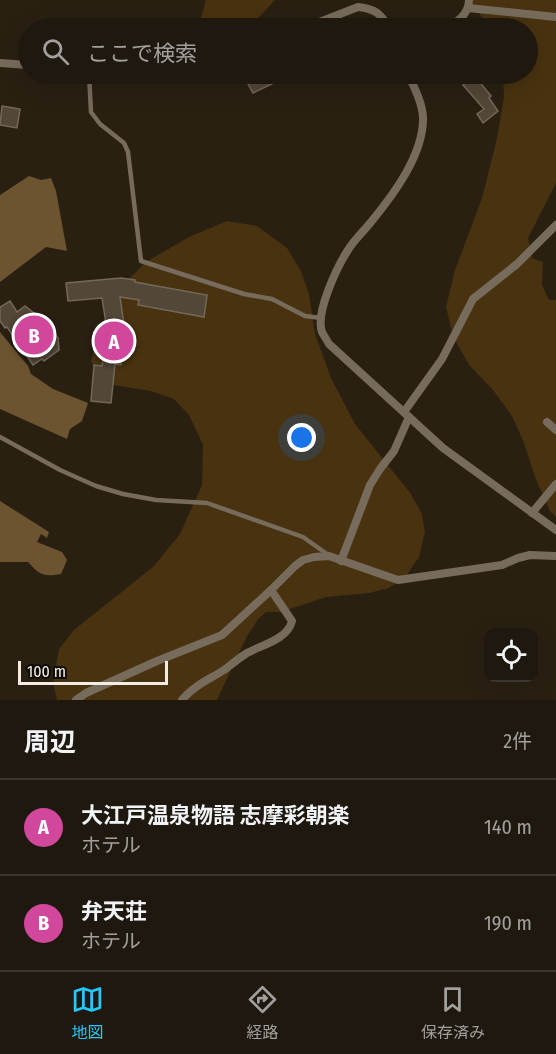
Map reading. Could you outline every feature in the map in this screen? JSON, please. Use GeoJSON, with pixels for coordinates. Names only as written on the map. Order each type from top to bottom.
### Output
{"type":"FeatureCollection","features":[{"type":"Feature","properties":{"kind":"street"},"geometry":{"type":"LineString","coordinates":[[460,18],[469,4],[556,17]]}},
{"type":"Feature","properties":{"kind":"street"},"geometry":{"type":"LineString","coordinates":[[330,18],[358,7],[379,13],[382,18]]}},
{"type":"Feature","properties":{"kind":"street"},"geometry":{"type":"LineString","coordinates":[[0,63],[18,64]]}},
{"type":"Feature","properties":{"kind":"street"},"geometry":{"type":"LineString","coordinates":[[412,84],[423,115],[416,150],[408,171],[391,197],[349,249],[334,275],[321,318],[321,331],[329,344],[443,448],[556,530]]}},
{"type":"Feature","properties":{"kind":"street"},"geometry":{"type":"LineString","coordinates":[[341,561],[370,485],[394,452],[406,415],[442,359],[473,299],[517,264],[556,225]]}},
{"type":"Feature","properties":{"kind":"street"},"geometry":{"type":"LineString","coordinates":[[547,422],[556,430]]}},
{"type":"Feature","properties":{"kind":"street"},"geometry":{"type":"LineString","coordinates":[[532,513],[556,484]]}},
{"type":"Feature","properties":{"kind":"street"},"geometry":{"type":"LineString","coordinates":[[76,700],[86,693],[222,634],[303,560],[329,556],[398,580],[502,565],[530,555],[556,556]]}},
{"type":"Feature","properties":{"kind":"street"},"geometry":{"type":"LineString","coordinates":[[182,700],[196,687],[288,630],[292,621],[271,590]]}},
{"type":"Feature","properties":{"kind":"lane"},"geometry":{"type":"LineString","coordinates":[[89,84],[92,112],[100,124],[124,143],[128,153],[141,261],[244,294],[273,299],[305,316],[321,318]]}},
{"type":"Feature","properties":{"kind":"lane"},"geometry":{"type":"LineString","coordinates":[[0,437],[60,470],[96,486],[156,500],[207,503],[303,537],[329,556]]}},
{"type":"Feature","properties":{"kind":"shaded area"},"geometry":{"type":"Polygon","coordinates":[[[206,0],[275,0],[258,18],[201,18],[206,0]]]}},
{"type":"Feature","properties":{"kind":"shaded area"},"geometry":{"type":"Polygon","coordinates":[[[468,0],[556,0],[556,183],[528,238],[532,258],[543,262],[542,285],[549,300],[556,300],[556,517],[550,511],[535,477],[512,416],[493,390],[469,365],[453,336],[446,307],[455,270],[482,198],[497,138],[504,97],[503,84],[538,84],[538,18],[482,18],[468,0]]]}},
{"type":"Feature","properties":{"kind":"shaded area"},"geometry":{"type":"Polygon","coordinates":[[[29,176],[41,180],[51,178],[56,191],[67,251],[46,247],[0,282],[0,195],[29,176]]]}},
{"type":"Feature","properties":{"kind":"shaded area"},"geometry":{"type":"Polygon","coordinates":[[[227,221],[257,226],[287,248],[301,271],[309,294],[315,334],[331,378],[355,424],[411,494],[422,514],[425,532],[419,557],[406,576],[389,588],[369,593],[326,597],[281,612],[266,612],[247,636],[217,700],[57,700],[53,683],[59,649],[74,630],[153,567],[180,534],[202,485],[203,445],[189,415],[174,399],[151,391],[114,385],[99,376],[91,362],[97,336],[117,291],[146,262],[189,237],[227,221]]]}},
{"type":"Feature","properties":{"kind":"shaded area"},"geometry":{"type":"Polygon","coordinates":[[[0,332],[28,366],[31,374],[53,389],[88,403],[82,421],[70,429],[67,439],[0,409],[0,332]]]}},
{"type":"Feature","properties":{"kind":"shaded area"},"geometry":{"type":"Polygon","coordinates":[[[0,501],[49,532],[47,538],[41,534],[37,542],[62,552],[67,560],[61,574],[42,574],[28,562],[0,562],[0,501]]]}},
{"type":"Feature","properties":{"kind":"building"},"geometry":{"type":"Polygon","coordinates":[[[248,84],[272,84],[253,93],[248,84]]]}},
{"type":"Feature","properties":{"kind":"building"},"geometry":{"type":"Polygon","coordinates":[[[481,84],[491,96],[489,98],[498,111],[483,123],[477,114],[484,109],[463,85],[481,84]]]}},
{"type":"Feature","properties":{"kind":"building"},"geometry":{"type":"Polygon","coordinates":[[[2,106],[20,109],[17,128],[0,125],[2,106]]]}},
{"type":"Feature","properties":{"kind":"building"},"geometry":{"type":"Polygon","coordinates":[[[121,278],[207,295],[204,317],[138,305],[139,300],[120,297],[125,332],[121,365],[115,364],[111,403],[91,401],[94,365],[102,366],[107,330],[102,298],[68,301],[66,283],[121,278]]]}},
{"type":"Feature","properties":{"kind":"building"},"geometry":{"type":"Polygon","coordinates":[[[10,301],[17,312],[25,306],[44,321],[58,338],[59,350],[44,361],[42,359],[33,365],[7,327],[5,328],[0,321],[0,307],[10,301]]]}},
{"type":"Feature","properties":{"kind":"place","name":"弁天荘"},"geometry":{"type":"Point","coordinates":[34,335]}},
{"type":"Feature","properties":{"kind":"place","name":"大江戸温泉物語 志摩彩朝楽"},"geometry":{"type":"Point","coordinates":[114,341]}}]}
